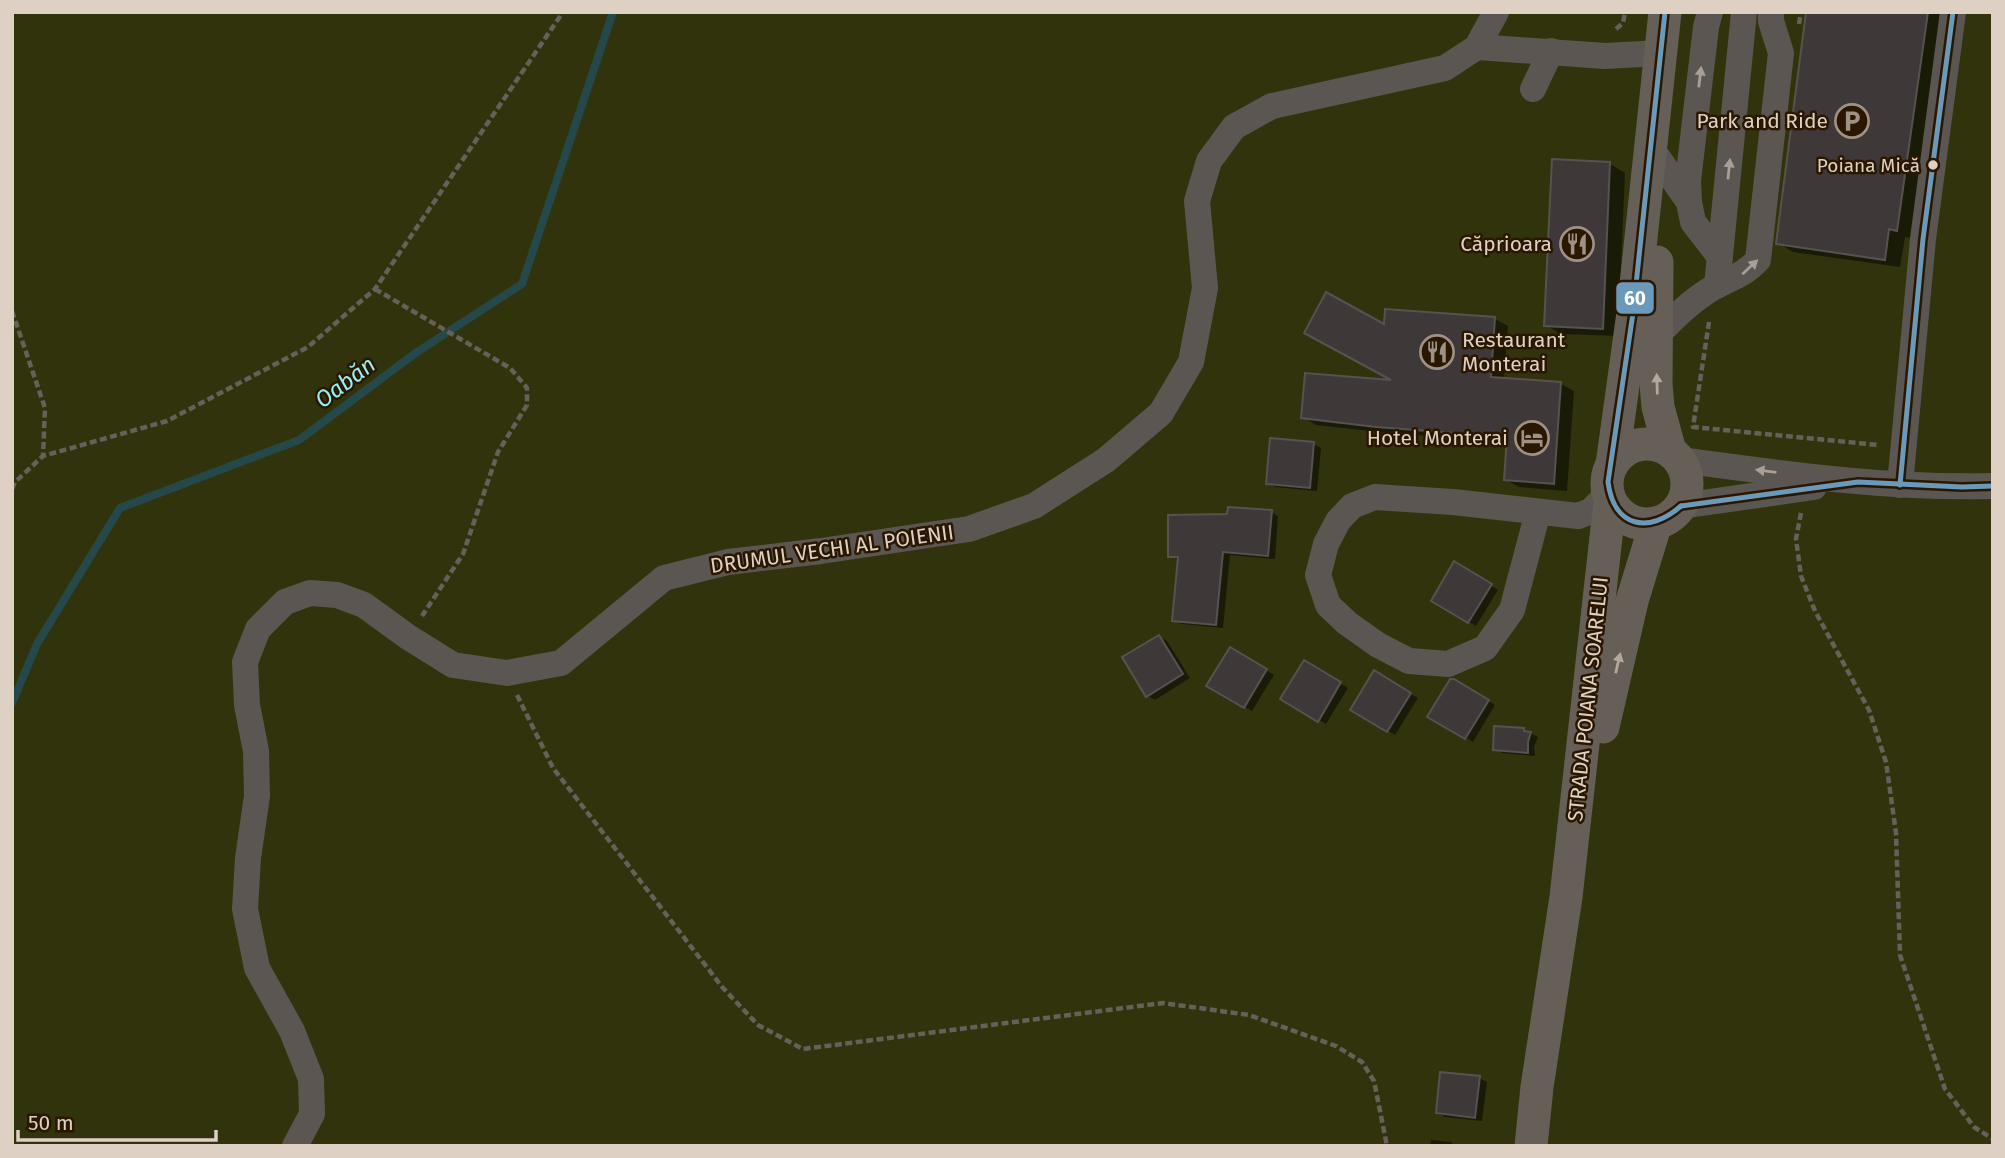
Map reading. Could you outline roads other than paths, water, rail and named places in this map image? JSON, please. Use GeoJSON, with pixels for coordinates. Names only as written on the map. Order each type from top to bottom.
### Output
{"type":"FeatureCollection","features":[{"type":"Feature","properties":{"kind":"main road","name":"STRADA POIANA SOARELUI"},"geometry":{"type":"LineString","coordinates":[[1531,1146],[1537,1087],[1566,897],[1665,12]]}},
{"type":"Feature","properties":{"kind":"main road","name":"STRADA POIANA SOARELUI"},"geometry":{"type":"LineString","coordinates":[[1656,101],[1658,407],[1675,455]]}},
{"type":"Feature","properties":{"kind":"main road"},"geometry":{"type":"LineString","coordinates":[[1644,444],[1658,445],[1675,455],[1686,471],[1686,495],[1669,514],[1634,522],[1624,516],[1610,486],[1620,454],[1631,447],[1644,444]]}},
{"type":"Feature","properties":{"kind":"main road","name":"STRADA POIANA SOARELUI"},"geometry":{"type":"LineString","coordinates":[[1566,897],[1632,601],[1669,514]]}},
{"type":"Feature","properties":{"kind":"street","name":"DRUMUL VECHI AL POIENII"},"geometry":{"type":"LineString","coordinates":[[295,1146],[312,1114],[311,1079],[292,1031],[257,968],[245,909],[248,858],[257,796],[256,751],[247,705],[245,662],[258,629],[285,602],[310,593],[337,595],[365,606],[453,665],[507,673],[561,663],[664,578],[728,562],[970,529],[1034,506],[1106,460],[1161,413],[1191,362],[1205,288],[1197,201],[1209,161],[1234,127],[1272,106],[1445,68],[1477,47],[1496,12]]}},
{"type":"Feature","properties":{"kind":"street"},"geometry":{"type":"LineString","coordinates":[[1710,12],[1688,181],[1693,222],[1720,257]]}},
{"type":"Feature","properties":{"kind":"street"},"geometry":{"type":"LineString","coordinates":[[1717,286],[1744,12]]}},
{"type":"Feature","properties":{"kind":"street"},"geometry":{"type":"LineString","coordinates":[[1657,336],[1682,309],[1717,286],[1745,273],[1758,260],[1781,53],[1771,21],[1771,12]]}},
{"type":"Feature","properties":{"kind":"street"},"geometry":{"type":"LineString","coordinates":[[1900,485],[1923,239],[1953,12]]}},
{"type":"Feature","properties":{"kind":"street"},"geometry":{"type":"LineString","coordinates":[[1741,43],[1756,52],[1779,76]]}},
{"type":"Feature","properties":{"kind":"street"},"geometry":{"type":"LineString","coordinates":[[1477,47],[1605,56],[1660,53]]}},
{"type":"Feature","properties":{"kind":"street"},"geometry":{"type":"LineString","coordinates":[[1533,89],[1551,51]]}},
{"type":"Feature","properties":{"kind":"street"},"geometry":{"type":"LineString","coordinates":[[1657,155],[1689,202]]}},
{"type":"Feature","properties":{"kind":"street"},"geometry":{"type":"LineString","coordinates":[[1675,455],[1858,482],[1993,486]]}},
{"type":"Feature","properties":{"kind":"street"},"geometry":{"type":"LineString","coordinates":[[1669,514],[1805,488],[1858,482]]}},
{"type":"Feature","properties":{"kind":"street"},"geometry":{"type":"LineString","coordinates":[[1538,512],[1512,610],[1485,648],[1448,664],[1409,661],[1378,645],[1347,623],[1328,605],[1318,575],[1326,544],[1338,521],[1352,506],[1375,497],[1452,502],[1577,516],[1591,511],[1610,486]]}},
{"type":"Feature","properties":{"kind":"waterway","name":"Oabăn"},"geometry":{"type":"LineString","coordinates":[[12,703],[37,644],[120,508],[299,440],[417,352],[522,284],[613,12]]}},
{"type":"Feature","properties":{"kind":"place","name":"Park and Ride"},"geometry":{"type":"Point","coordinates":[1852,121]}},
{"type":"Feature","properties":{"kind":"place","name":"Poiana Mică"},"geometry":{"type":"Point","coordinates":[1933,165]}},
{"type":"Feature","properties":{"kind":"place","name":"Căprioara"},"geometry":{"type":"Point","coordinates":[1577,244]}},
{"type":"Feature","properties":{"kind":"place","name":"Restaurant Monterai"},"geometry":{"type":"Point","coordinates":[1437,352]}},
{"type":"Feature","properties":{"kind":"place","name":"Hotel Monterai"},"geometry":{"type":"Point","coordinates":[1532,438]}}]}
